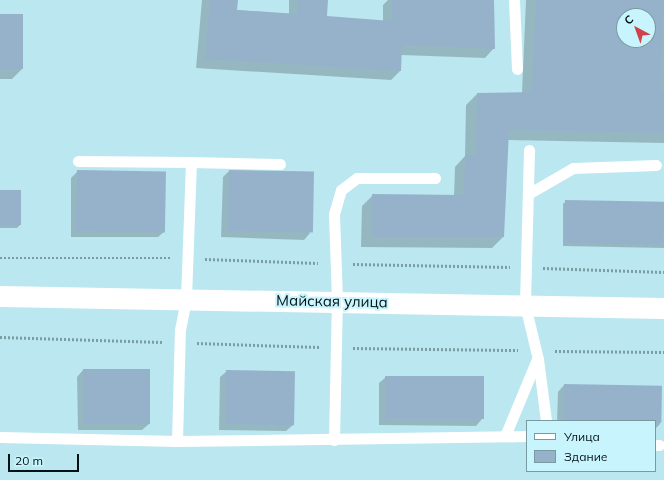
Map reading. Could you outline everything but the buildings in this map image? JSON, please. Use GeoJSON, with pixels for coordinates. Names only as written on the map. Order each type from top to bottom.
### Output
{"type":"FeatureCollection","features":[{"type":"Feature","properties":{"kind":"street","name":"Майская улица"},"geometry":{"type":"LineString","coordinates":[[0,296],[337,300],[664,308]]}},
{"type":"Feature","properties":{"kind":"lane"},"geometry":{"type":"LineString","coordinates":[[514,0],[517,70]]}},
{"type":"Feature","properties":{"kind":"lane"},"geometry":{"type":"LineString","coordinates":[[529,150],[525,305],[538,359],[546,420]]}},
{"type":"Feature","properties":{"kind":"lane"},"geometry":{"type":"LineString","coordinates":[[78,161],[280,164]]}},
{"type":"Feature","properties":{"kind":"lane"},"geometry":{"type":"LineString","coordinates":[[177,441],[180,330],[186,298],[191,162]]}},
{"type":"Feature","properties":{"kind":"lane"},"geometry":{"type":"LineString","coordinates":[[528,194],[573,168],[656,165]]}},
{"type":"Feature","properties":{"kind":"lane"},"geometry":{"type":"LineString","coordinates":[[334,440],[337,300],[334,214],[341,190],[357,178],[435,178]]}},
{"type":"Feature","properties":{"kind":"lane"},"geometry":{"type":"LineString","coordinates":[[506,436],[538,359]]}},
{"type":"Feature","properties":{"kind":"lane"},"geometry":{"type":"LineString","coordinates":[[0,437],[177,441],[334,440],[526,436]]}}]}
